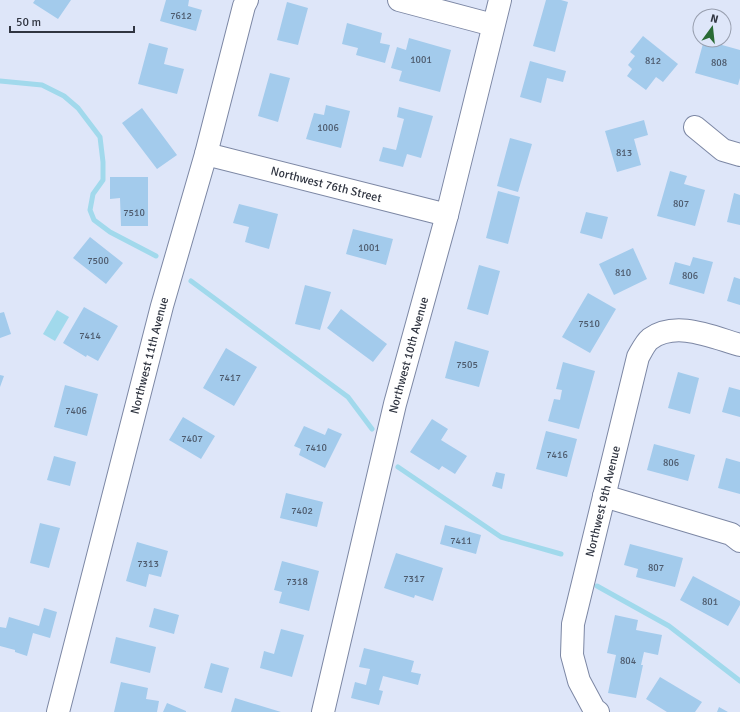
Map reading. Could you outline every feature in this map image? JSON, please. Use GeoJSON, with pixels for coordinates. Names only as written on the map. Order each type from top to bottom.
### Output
{"type":"FeatureCollection","features":[{"type":"Feature","properties":{"kind":"street","name":"Northwest 11th Avenue"},"geometry":{"type":"LineString","coordinates":[[58,712],[162,306],[206,154],[244,6],[247,0]]}},
{"type":"Feature","properties":{"kind":"street"},"geometry":{"type":"LineString","coordinates":[[399,0],[493,25]]}},
{"type":"Feature","properties":{"kind":"street","name":"Northwest 10th Avenue"},"geometry":{"type":"LineString","coordinates":[[323,712],[396,404],[447,215],[500,0]]}},
{"type":"Feature","properties":{"kind":"street"},"geometry":{"type":"LineString","coordinates":[[694,127],[723,150],[740,155]]}},
{"type":"Feature","properties":{"kind":"street","name":"Northwest 76th Street"},"geometry":{"type":"LineString","coordinates":[[206,154],[447,215]]}},
{"type":"Feature","properties":{"kind":"street","name":"Northwest 9th Avenue"},"geometry":{"type":"LineString","coordinates":[[598,712],[594,709],[579,681],[572,655],[574,624],[638,357],[648,340],[662,332],[687,330],[740,344]]}},
{"type":"Feature","properties":{"kind":"street"},"geometry":{"type":"LineString","coordinates":[[604,496],[731,534],[740,540]]}},
{"type":"Feature","properties":{"kind":"water"},"geometry":{"type":"Polygon","coordinates":[[[57,310],[69,317],[55,341],[43,334],[57,310]]]}},
{"type":"Feature","properties":{"kind":"building"},"geometry":{"type":"Polygon","coordinates":[[[35,0],[71,0],[58,19],[33,3],[35,0]]]}},
{"type":"Feature","properties":{"kind":"building"},"geometry":{"type":"Polygon","coordinates":[[[166,0],[189,0],[188,6],[202,10],[196,31],[160,21],[166,0]]]}},
{"type":"Feature","properties":{"kind":"building"},"geometry":{"type":"Polygon","coordinates":[[[546,0],[561,0],[568,2],[555,52],[533,46],[546,0]]]}},
{"type":"Feature","properties":{"kind":"building"},"geometry":{"type":"Polygon","coordinates":[[[287,2],[308,8],[298,45],[277,40],[287,2]]]}},
{"type":"Feature","properties":{"kind":"building"},"geometry":{"type":"Polygon","coordinates":[[[347,23],[382,33],[380,43],[390,45],[385,63],[356,55],[358,48],[342,44],[347,23]]]}},
{"type":"Feature","properties":{"kind":"building"},"geometry":{"type":"Polygon","coordinates":[[[643,36],[678,64],[663,82],[656,77],[646,90],[627,76],[632,69],[628,65],[635,56],[630,52],[643,36]]]}},
{"type":"Feature","properties":{"kind":"building"},"geometry":{"type":"Polygon","coordinates":[[[409,38],[451,50],[440,92],[399,81],[402,71],[391,68],[397,47],[406,50],[409,38]]]}},
{"type":"Feature","properties":{"kind":"building"},"geometry":{"type":"Polygon","coordinates":[[[149,43],[168,48],[164,64],[184,69],[177,94],[138,84],[149,43]]]}},
{"type":"Feature","properties":{"kind":"building"},"geometry":{"type":"Polygon","coordinates":[[[702,48],[732,48],[740,50],[740,78],[738,85],[695,73],[702,48]]]}},
{"type":"Feature","properties":{"kind":"building"},"geometry":{"type":"Polygon","coordinates":[[[530,61],[566,71],[563,82],[547,78],[541,103],[520,97],[530,61]]]}},
{"type":"Feature","properties":{"kind":"building"},"geometry":{"type":"Polygon","coordinates":[[[270,73],[290,78],[278,122],[258,116],[270,73]]]}},
{"type":"Feature","properties":{"kind":"building"},"geometry":{"type":"Polygon","coordinates":[[[326,105],[350,111],[341,148],[306,139],[314,113],[324,115],[326,105]]]}},
{"type":"Feature","properties":{"kind":"building"},"geometry":{"type":"Polygon","coordinates":[[[399,107],[433,116],[421,158],[407,154],[403,167],[379,161],[383,147],[396,150],[404,119],[397,117],[399,107]]]}},
{"type":"Feature","properties":{"kind":"building"},"geometry":{"type":"Polygon","coordinates":[[[142,108],[177,155],[157,169],[122,123],[142,108]]]}},
{"type":"Feature","properties":{"kind":"building"},"geometry":{"type":"Polygon","coordinates":[[[644,120],[648,135],[634,139],[641,165],[617,172],[605,131],[644,120]]]}},
{"type":"Feature","properties":{"kind":"building"},"geometry":{"type":"Polygon","coordinates":[[[510,138],[532,144],[518,192],[497,186],[510,138]]]}},
{"type":"Feature","properties":{"kind":"building"},"geometry":{"type":"Polygon","coordinates":[[[670,171],[687,176],[684,184],[705,190],[695,226],[657,216],[670,171]]]}},
{"type":"Feature","properties":{"kind":"building"},"geometry":{"type":"Polygon","coordinates":[[[110,177],[148,177],[148,226],[121,226],[120,198],[110,199],[110,177]]]}},
{"type":"Feature","properties":{"kind":"building"},"geometry":{"type":"Polygon","coordinates":[[[498,191],[520,197],[508,244],[486,238],[498,191]]]}},
{"type":"Feature","properties":{"kind":"building"},"geometry":{"type":"Polygon","coordinates":[[[734,193],[740,195],[740,225],[727,222],[734,193]]]}},
{"type":"Feature","properties":{"kind":"building"},"geometry":{"type":"Polygon","coordinates":[[[239,204],[278,214],[269,249],[245,242],[249,227],[233,223],[239,204]]]}},
{"type":"Feature","properties":{"kind":"building"},"geometry":{"type":"Polygon","coordinates":[[[586,212],[608,217],[602,239],[580,233],[586,212]]]}},
{"type":"Feature","properties":{"kind":"building"},"geometry":{"type":"Polygon","coordinates":[[[353,229],[393,239],[386,265],[346,254],[353,229]]]}},
{"type":"Feature","properties":{"kind":"building"},"geometry":{"type":"Polygon","coordinates":[[[90,237],[123,263],[106,284],[73,258],[90,237]]]}},
{"type":"Feature","properties":{"kind":"building"},"geometry":{"type":"Polygon","coordinates":[[[633,248],[647,279],[614,295],[599,264],[633,248]]]}},
{"type":"Feature","properties":{"kind":"building"},"geometry":{"type":"Polygon","coordinates":[[[693,257],[713,262],[704,294],[669,284],[675,262],[690,266],[693,257]]]}},
{"type":"Feature","properties":{"kind":"building"},"geometry":{"type":"Polygon","coordinates":[[[479,265],[500,271],[488,315],[467,309],[479,265]]]}},
{"type":"Feature","properties":{"kind":"building"},"geometry":{"type":"Polygon","coordinates":[[[734,277],[740,279],[740,305],[727,301],[734,277]]]}},
{"type":"Feature","properties":{"kind":"building"},"geometry":{"type":"Polygon","coordinates":[[[305,285],[331,292],[320,330],[295,324],[305,285]]]}},
{"type":"Feature","properties":{"kind":"building"},"geometry":{"type":"Polygon","coordinates":[[[588,293],[616,309],[590,353],[562,337],[588,293]]]}},
{"type":"Feature","properties":{"kind":"building"},"geometry":{"type":"Polygon","coordinates":[[[84,307],[118,326],[98,361],[87,355],[86,357],[63,343],[84,307]]]}},
{"type":"Feature","properties":{"kind":"building"},"geometry":{"type":"Polygon","coordinates":[[[341,309],[387,344],[373,362],[327,328],[341,309]]]}},
{"type":"Feature","properties":{"kind":"building"},"geometry":{"type":"Polygon","coordinates":[[[4,312],[11,334],[0,338],[0,313],[4,312]]]}},
{"type":"Feature","properties":{"kind":"building"},"geometry":{"type":"Polygon","coordinates":[[[455,341],[489,351],[479,387],[445,378],[455,341]]]}},
{"type":"Feature","properties":{"kind":"building"},"geometry":{"type":"Polygon","coordinates":[[[226,348],[257,367],[234,406],[203,388],[226,348]]]}},
{"type":"Feature","properties":{"kind":"building"},"geometry":{"type":"Polygon","coordinates":[[[563,362],[595,371],[579,429],[548,421],[554,399],[560,400],[562,390],[556,389],[563,362]]]}},
{"type":"Feature","properties":{"kind":"building"},"geometry":{"type":"Polygon","coordinates":[[[678,372],[699,378],[690,414],[668,408],[678,372]]]}},
{"type":"Feature","properties":{"kind":"building"},"geometry":{"type":"Polygon","coordinates":[[[0,375],[4,376],[0,387],[0,375]]]}},
{"type":"Feature","properties":{"kind":"building"},"geometry":{"type":"Polygon","coordinates":[[[65,385],[98,394],[87,436],[54,427],[65,385]]]}},
{"type":"Feature","properties":{"kind":"building"},"geometry":{"type":"Polygon","coordinates":[[[729,387],[740,390],[740,417],[722,412],[729,387]]]}},
{"type":"Feature","properties":{"kind":"building"},"geometry":{"type":"Polygon","coordinates":[[[183,417],[215,436],[201,459],[169,440],[183,417]]]}},
{"type":"Feature","properties":{"kind":"building"},"geometry":{"type":"Polygon","coordinates":[[[432,419],[448,429],[441,440],[467,456],[455,474],[442,466],[439,470],[410,452],[432,419]]]}},
{"type":"Feature","properties":{"kind":"building"},"geometry":{"type":"Polygon","coordinates":[[[304,426],[325,435],[328,428],[342,434],[325,468],[299,455],[301,449],[294,446],[304,426]]]}},
{"type":"Feature","properties":{"kind":"building"},"geometry":{"type":"Polygon","coordinates":[[[546,431],[577,439],[567,477],[536,469],[546,431]]]}},
{"type":"Feature","properties":{"kind":"building"},"geometry":{"type":"Polygon","coordinates":[[[654,444],[695,455],[688,481],[647,470],[654,444]]]}},
{"type":"Feature","properties":{"kind":"building"},"geometry":{"type":"Polygon","coordinates":[[[54,456],[76,462],[70,486],[47,480],[54,456]]]}},
{"type":"Feature","properties":{"kind":"building"},"geometry":{"type":"Polygon","coordinates":[[[726,458],[740,462],[740,494],[718,488],[726,458]]]}},
{"type":"Feature","properties":{"kind":"building"},"geometry":{"type":"Polygon","coordinates":[[[496,472],[505,474],[502,489],[492,486],[496,472]]]}},
{"type":"Feature","properties":{"kind":"building"},"geometry":{"type":"Polygon","coordinates":[[[286,493],[323,502],[317,527],[280,518],[286,493]]]}},
{"type":"Feature","properties":{"kind":"building"},"geometry":{"type":"Polygon","coordinates":[[[40,523],[60,528],[49,568],[30,563],[40,523]]]}},
{"type":"Feature","properties":{"kind":"building"},"geometry":{"type":"Polygon","coordinates":[[[445,525],[481,535],[476,554],[440,544],[445,525]]]}},
{"type":"Feature","properties":{"kind":"building"},"geometry":{"type":"Polygon","coordinates":[[[137,542],[168,551],[161,577],[149,574],[146,587],[126,581],[137,542]]]}},
{"type":"Feature","properties":{"kind":"building"},"geometry":{"type":"Polygon","coordinates":[[[630,544],[683,558],[675,587],[636,577],[638,569],[624,565],[630,544]]]}},
{"type":"Feature","properties":{"kind":"building"},"geometry":{"type":"Polygon","coordinates":[[[396,553],[443,568],[433,601],[415,595],[414,598],[384,588],[396,553]]]}},
{"type":"Feature","properties":{"kind":"building"},"geometry":{"type":"Polygon","coordinates":[[[282,561],[319,571],[309,611],[279,603],[282,592],[274,590],[282,561]]]}},
{"type":"Feature","properties":{"kind":"building"},"geometry":{"type":"Polygon","coordinates":[[[693,576],[740,601],[740,605],[728,626],[680,600],[693,576]]]}},
{"type":"Feature","properties":{"kind":"building"},"geometry":{"type":"Polygon","coordinates":[[[44,608],[57,612],[50,638],[33,633],[27,656],[15,652],[15,650],[0,646],[0,627],[6,628],[9,617],[39,626],[44,608]]]}},
{"type":"Feature","properties":{"kind":"building"},"geometry":{"type":"Polygon","coordinates":[[[154,608],[179,615],[174,634],[149,627],[154,608]]]}},
{"type":"Feature","properties":{"kind":"building"},"geometry":{"type":"Polygon","coordinates":[[[615,615],[638,620],[636,630],[662,635],[658,655],[644,652],[641,665],[643,665],[636,698],[608,693],[616,655],[607,653],[615,615]]]}},
{"type":"Feature","properties":{"kind":"building"},"geometry":{"type":"Polygon","coordinates":[[[281,629],[304,635],[292,677],[260,668],[264,651],[274,654],[281,629]]]}},
{"type":"Feature","properties":{"kind":"building"},"geometry":{"type":"Polygon","coordinates":[[[116,637],[156,647],[150,673],[110,663],[116,637]]]}},
{"type":"Feature","properties":{"kind":"building"},"geometry":{"type":"Polygon","coordinates":[[[364,648],[414,661],[411,672],[421,674],[418,685],[383,676],[379,690],[383,691],[379,705],[351,698],[355,682],[366,685],[370,669],[359,667],[364,648]]]}},
{"type":"Feature","properties":{"kind":"building"},"geometry":{"type":"Polygon","coordinates":[[[211,663],[229,668],[222,693],[204,688],[211,663]]]}},
{"type":"Feature","properties":{"kind":"building"},"geometry":{"type":"Polygon","coordinates":[[[660,677],[702,702],[695,712],[667,712],[646,699],[660,677]]]}},
{"type":"Feature","properties":{"kind":"building"},"geometry":{"type":"Polygon","coordinates":[[[121,682],[148,688],[146,699],[159,701],[157,712],[114,712],[121,682]]]}},
{"type":"Feature","properties":{"kind":"building"},"geometry":{"type":"Polygon","coordinates":[[[235,698],[281,712],[231,712],[235,698]]]}},
{"type":"Feature","properties":{"kind":"building"},"geometry":{"type":"Polygon","coordinates":[[[167,703],[186,711],[186,712],[163,712],[167,703]]]}},
{"type":"Feature","properties":{"kind":"building"},"geometry":{"type":"Polygon","coordinates":[[[719,707],[728,712],[717,712],[719,707]]]}},
{"type":"Feature","properties":{"kind":"waterway"},"geometry":{"type":"LineString","coordinates":[[0,81],[42,85],[64,96],[78,108],[100,137],[103,162],[103,180],[93,194],[90,210],[94,220],[110,232],[156,256]]}},
{"type":"Feature","properties":{"kind":"waterway"},"geometry":{"type":"LineString","coordinates":[[191,281],[348,397],[372,429]]}},
{"type":"Feature","properties":{"kind":"waterway"},"geometry":{"type":"LineString","coordinates":[[398,467],[501,537],[561,554]]}},
{"type":"Feature","properties":{"kind":"waterway"},"geometry":{"type":"LineString","coordinates":[[597,586],[669,626],[740,681]]}}]}
